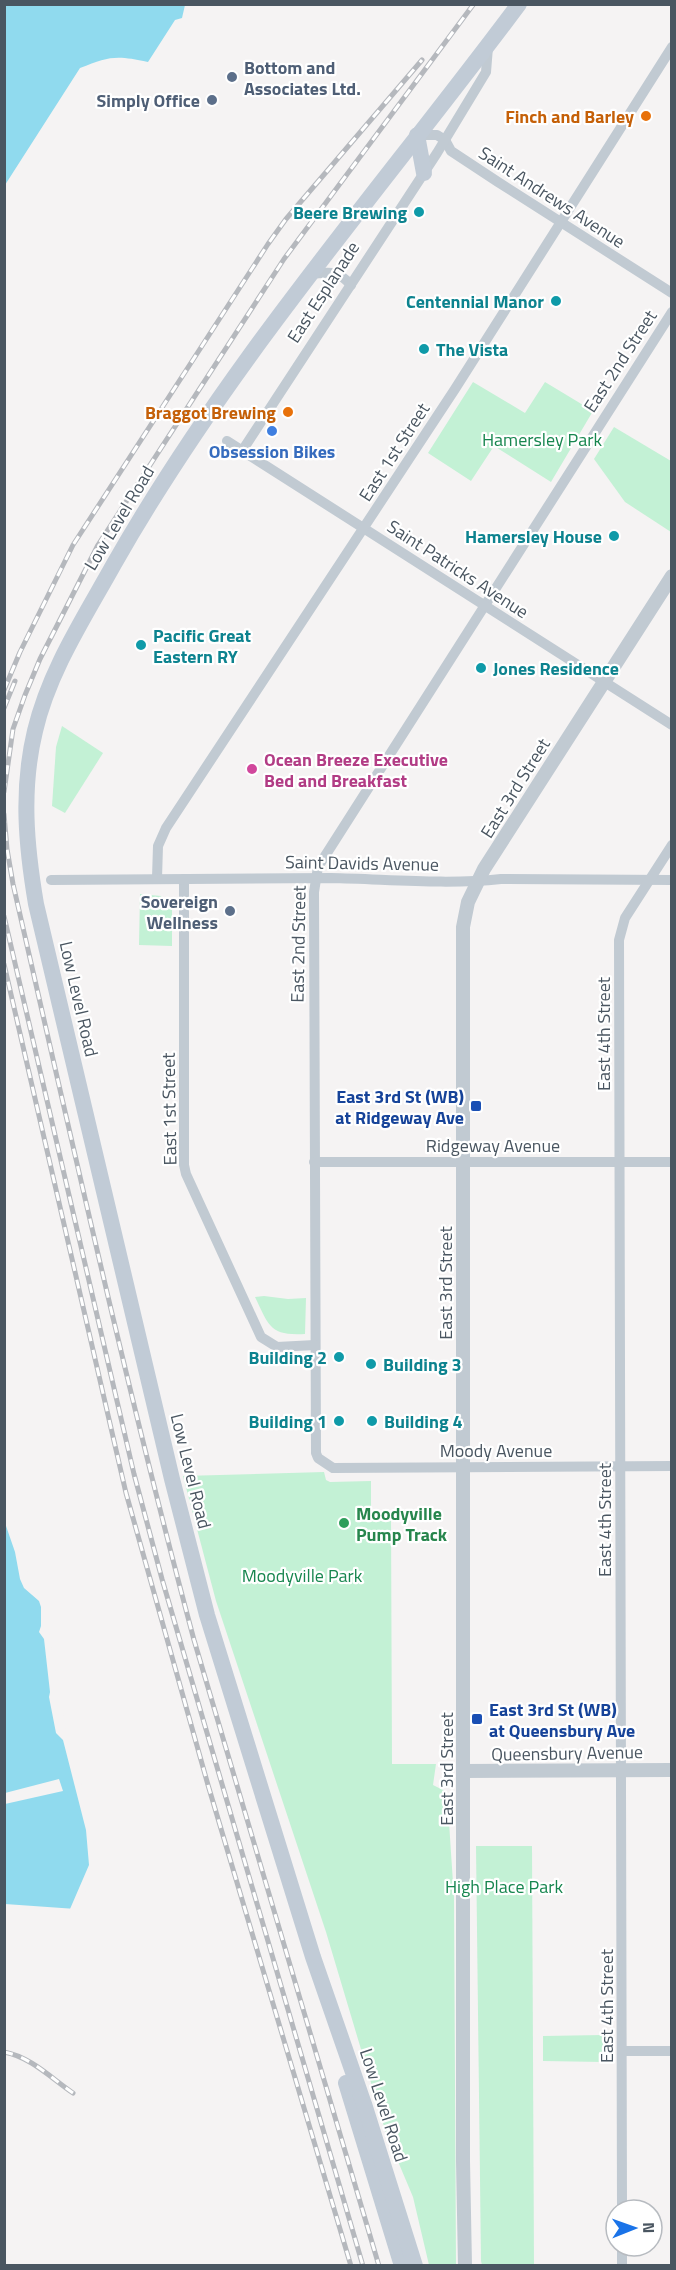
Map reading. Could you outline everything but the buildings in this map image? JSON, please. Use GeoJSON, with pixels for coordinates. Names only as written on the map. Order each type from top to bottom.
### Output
{"type":"FeatureCollection","features":[{"type":"Feature","properties":{"kind":"main road","name":"East Esplanade"},"geometry":{"type":"LineString","coordinates":[[417,135],[489,46],[519,4]]}},
{"type":"Feature","properties":{"kind":"main road"},"geometry":{"type":"LineString","coordinates":[[417,135],[424,173]]}},
{"type":"Feature","properties":{"kind":"main road","name":"Low Level Road"},"geometry":{"type":"LineString","coordinates":[[415,2265],[364,2104],[313,1957],[207,1615],[172,1479],[36,904],[28,859],[25,794],[35,730],[63,654],[146,508],[232,380],[417,135]]}},
{"type":"Feature","properties":{"kind":"main road","name":"Low Level Road"},"geometry":{"type":"LineString","coordinates":[[313,1957],[323,2008],[402,2265]]}},
{"type":"Feature","properties":{"kind":"street","name":"East Esplanade"},"geometry":{"type":"LineString","coordinates":[[242,451],[445,140],[486,72],[489,46]]}},
{"type":"Feature","properties":{"kind":"street","name":"East 1st Street"},"geometry":{"type":"LineString","coordinates":[[157,878],[158,846],[166,828],[364,528],[672,46]]}},
{"type":"Feature","properties":{"kind":"street"},"geometry":{"type":"LineString","coordinates":[[417,135],[437,135],[445,140]]}},
{"type":"Feature","properties":{"kind":"street","name":"Saint Andrews Avenue"},"geometry":{"type":"LineString","coordinates":[[445,140],[452,151],[672,292]]}},
{"type":"Feature","properties":{"kind":"street"},"geometry":{"type":"LineString","coordinates":[[437,153],[452,151]]}},
{"type":"Feature","properties":{"kind":"street"},"geometry":{"type":"LineString","coordinates":[[311,274],[336,273],[351,285]]}},
{"type":"Feature","properties":{"kind":"street","name":"East 2nd Street"},"geometry":{"type":"LineString","coordinates":[[321,1461],[316,1453],[314,1162],[315,878],[318,867],[672,312]]}},
{"type":"Feature","properties":{"kind":"street","name":"Saint Patricks Avenue"},"geometry":{"type":"LineString","coordinates":[[227,441],[672,725]]}},
{"type":"Feature","properties":{"kind":"street","name":"East 3rd Street"},"geometry":{"type":"LineString","coordinates":[[465,2265],[463,2161],[463,927],[468,902],[477,881],[672,576]]}},
{"type":"Feature","properties":{"kind":"street","name":"East 4th Street"},"geometry":{"type":"LineString","coordinates":[[622,2198],[619,940],[625,918],[672,844]]}},
{"type":"Feature","properties":{"kind":"street","name":"Saint Davids Avenue"},"geometry":{"type":"LineString","coordinates":[[51,880],[157,878],[672,880]]}},
{"type":"Feature","properties":{"kind":"street","name":"East 1st Street"},"geometry":{"type":"LineString","coordinates":[[184,879],[184,1165],[186,1174],[261,1337],[277,1347],[315,1345]]}},
{"type":"Feature","properties":{"kind":"street","name":"Ridgeway Avenue"},"geometry":{"type":"LineString","coordinates":[[314,1162],[672,1162]]}},
{"type":"Feature","properties":{"kind":"street","name":"Moody Avenue"},"geometry":{"type":"LineString","coordinates":[[321,1461],[333,1468],[672,1466]]}},
{"type":"Feature","properties":{"kind":"street","name":"Queensbury Avenue"},"geometry":{"type":"LineString","coordinates":[[464,1771],[672,1770]]}},
{"type":"Feature","properties":{"kind":"street"},"geometry":{"type":"LineString","coordinates":[[623,2050],[672,2051]]}},
{"type":"Feature","properties":{"kind":"green space","name":"Hamersley Park"},"geometry":{"type":"Polygon","coordinates":[[[473,382],[525,413],[545,382],[593,411],[551,482],[494,446],[471,481],[428,453],[473,382]]]}},
{"type":"Feature","properties":{"kind":"green space"},"geometry":{"type":"Polygon","coordinates":[[[614,427],[671,461],[671,532],[625,502],[594,459],[614,427]]]}},
{"type":"Feature","properties":{"kind":"green space"},"geometry":{"type":"Polygon","coordinates":[[[62,726],[103,753],[65,813],[52,806],[56,747],[62,726]]]}},
{"type":"Feature","properties":{"kind":"green space"},"geometry":{"type":"Polygon","coordinates":[[[140,894],[161,896],[164,904],[172,907],[172,946],[139,945],[140,894]]]}},
{"type":"Feature","properties":{"kind":"green space"},"geometry":{"type":"Polygon","coordinates":[[[255,1297],[288,1299],[306,1298],[305,1334],[284,1333],[272,1327],[255,1297]]]}},
{"type":"Feature","properties":{"kind":"green space","name":"Moodyville Park"},"geometry":{"type":"Polygon","coordinates":[[[324,1472],[326,1480],[330,1482],[371,1481],[371,1515],[391,1515],[392,1764],[436,1764],[433,1785],[447,1792],[454,1898],[456,2265],[429,2265],[413,2197],[386,2133],[326,1932],[216,1601],[183,1476],[324,1472]]]}},
{"type":"Feature","properties":{"kind":"green space","name":"High Place Park"},"geometry":{"type":"Polygon","coordinates":[[[476,1846],[532,1846],[534,2265],[482,2265],[481,2261],[476,1846]]]}},
{"type":"Feature","properties":{"kind":"green space"},"geometry":{"type":"Polygon","coordinates":[[[603,2035],[603,2062],[543,2061],[543,2036],[603,2035]]]}},
{"type":"Feature","properties":{"kind":"water"},"geometry":{"type":"Polygon","coordinates":[[[5,4],[185,4],[182,18],[175,20],[148,62],[113,58],[80,68],[5,185],[5,4]]]}},
{"type":"Feature","properties":{"kind":"water"},"geometry":{"type":"Polygon","coordinates":[[[4,1493],[27,1583],[41,1599],[64,1736],[83,1796],[92,1861],[76,1909],[5,1904],[4,1493]]]}},
{"type":"Feature","properties":{"kind":"pier"},"geometry":{"type":"Polygon","coordinates":[[[4,1490],[7,1492],[30,1582],[46,1602],[48,1628],[67,1735],[93,1829],[94,1866],[79,1910],[70,1909],[89,1865],[86,1830],[63,1740],[56,1733],[49,1697],[44,1639],[39,1632],[41,1607],[39,1601],[24,1588],[20,1579],[15,1552],[5,1523],[4,1490]]]}},
{"type":"Feature","properties":{"kind":"pier"},"geometry":{"type":"Polygon","coordinates":[[[59,1779],[63,1791],[5,1804],[5,1793],[59,1779]]]}},
{"type":"Feature","properties":{"kind":"railway"},"geometry":{"type":"LineString","coordinates":[[4,792],[13,729],[25,695],[40,659],[98,545],[284,259],[473,5]]}},
{"type":"Feature","properties":{"kind":"railway"},"geometry":{"type":"LineString","coordinates":[[4,690],[20,652],[73,545],[268,244],[286,219],[422,60]]}},
{"type":"Feature","properties":{"kind":"railway"},"geometry":{"type":"LineString","coordinates":[[4,708],[15,681]]}},
{"type":"Feature","properties":{"kind":"railway"},"geometry":{"type":"LineString","coordinates":[[4,814],[13,884],[100,1263],[169,1546],[194,1640],[379,2266]]}},
{"type":"Feature","properties":{"kind":"railway"},"geometry":{"type":"LineString","coordinates":[[4,916],[134,1474],[162,1579],[363,2266]]}},
{"type":"Feature","properties":{"kind":"railway"},"geometry":{"type":"LineString","coordinates":[[4,964],[126,1493],[208,1785],[351,2266]]}},
{"type":"Feature","properties":{"kind":"railway"},"geometry":{"type":"LineString","coordinates":[[4,2052],[32,2063],[73,2093]]}},
{"type":"Feature","properties":{"kind":"place","name":"Bottom and Associates Ltd."},"geometry":{"type":"Point","coordinates":[232,77]}},
{"type":"Feature","properties":{"kind":"place","name":"Simply Office"},"geometry":{"type":"Point","coordinates":[212,100]}},
{"type":"Feature","properties":{"kind":"place","name":"Finch and Barley"},"geometry":{"type":"Point","coordinates":[646,116]}},
{"type":"Feature","properties":{"kind":"place","name":"Beere Brewing"},"geometry":{"type":"Point","coordinates":[419,212]}},
{"type":"Feature","properties":{"kind":"place","name":"Centennial Manor"},"geometry":{"type":"Point","coordinates":[556,301]}},
{"type":"Feature","properties":{"kind":"place","name":"The Vista"},"geometry":{"type":"Point","coordinates":[424,349]}},
{"type":"Feature","properties":{"kind":"place","name":"Braggot Brewing"},"geometry":{"type":"Point","coordinates":[288,412]}},
{"type":"Feature","properties":{"kind":"place","name":"Obsession Bikes"},"geometry":{"type":"Point","coordinates":[272,431]}},
{"type":"Feature","properties":{"kind":"place","name":"Hamersley House"},"geometry":{"type":"Point","coordinates":[614,536]}},
{"type":"Feature","properties":{"kind":"place","name":"Pacific Great Eastern RY"},"geometry":{"type":"Point","coordinates":[141,645]}},
{"type":"Feature","properties":{"kind":"place","name":"Jones Residence"},"geometry":{"type":"Point","coordinates":[481,668]}},
{"type":"Feature","properties":{"kind":"place","name":"Ocean Breeze Executive Bed and Breakfast"},"geometry":{"type":"Point","coordinates":[252,769]}},
{"type":"Feature","properties":{"kind":"place","name":"Sovereign Wellness"},"geometry":{"type":"Point","coordinates":[230,911]}},
{"type":"Feature","properties":{"kind":"place","name":"East 3rd St (WB) at Ridgeway Ave"},"geometry":{"type":"Point","coordinates":[476,1106]}},
{"type":"Feature","properties":{"kind":"place","name":"Building 2"},"geometry":{"type":"Point","coordinates":[339,1357]}},
{"type":"Feature","properties":{"kind":"place","name":"Building 3"},"geometry":{"type":"Point","coordinates":[371,1364]}},
{"type":"Feature","properties":{"kind":"place","name":"Building 1"},"geometry":{"type":"Point","coordinates":[339,1421]}},
{"type":"Feature","properties":{"kind":"place","name":"Building 4"},"geometry":{"type":"Point","coordinates":[372,1421]}},
{"type":"Feature","properties":{"kind":"place","name":"Moodyville Pump Track"},"geometry":{"type":"Point","coordinates":[344,1523]}},
{"type":"Feature","properties":{"kind":"place","name":"East 3rd St (WB) at Queensbury Ave"},"geometry":{"type":"Point","coordinates":[477,1719]}}]}
